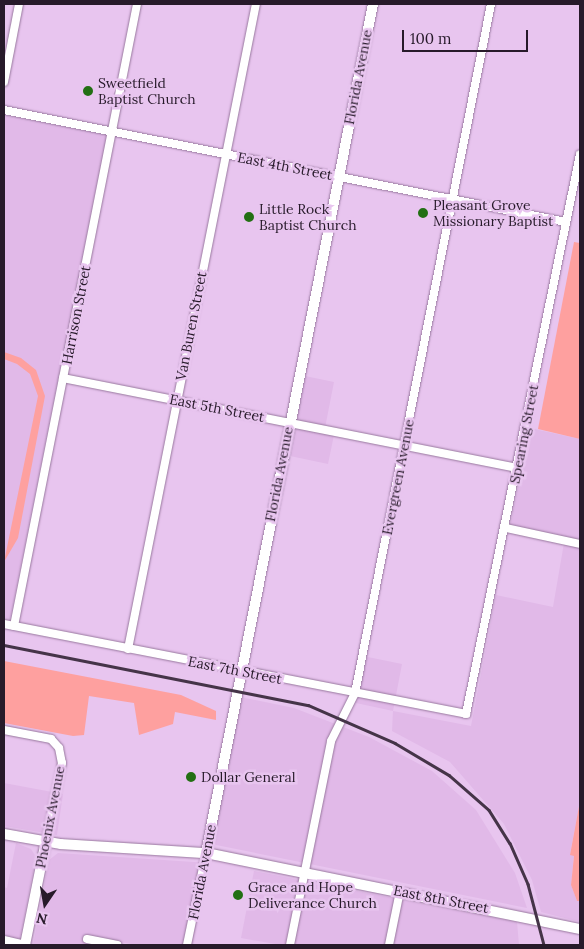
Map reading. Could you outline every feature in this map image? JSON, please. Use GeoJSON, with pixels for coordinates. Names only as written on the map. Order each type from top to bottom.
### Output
{"type":"FeatureCollection","features":[{"type":"Feature","properties":{"kind":"street"},"geometry":{"type":"LineString","coordinates":[[4,82],[19,4]]}},
{"type":"Feature","properties":{"kind":"street","name":"Harrison Street"},"geometry":{"type":"LineString","coordinates":[[14,626],[137,4]]}},
{"type":"Feature","properties":{"kind":"street","name":"Van Buren Street"},"geometry":{"type":"LineString","coordinates":[[128,649],[256,4]]}},
{"type":"Feature","properties":{"kind":"street","name":"Florida Avenue"},"geometry":{"type":"LineString","coordinates":[[187,945],[373,4]]}},
{"type":"Feature","properties":{"kind":"street","name":"Evergreen Avenue"},"geometry":{"type":"LineString","coordinates":[[290,945],[331,742],[355,693],[491,4]]}},
{"type":"Feature","properties":{"kind":"street","name":"East 4th Street"},"geometry":{"type":"LineString","coordinates":[[4,110],[566,222]]}},
{"type":"Feature","properties":{"kind":"street","name":"Spearing Street"},"geometry":{"type":"LineString","coordinates":[[466,714],[506,528],[580,154]]}},
{"type":"Feature","properties":{"kind":"street","name":"East 5th Street"},"geometry":{"type":"LineString","coordinates":[[63,378],[517,468]]}},
{"type":"Feature","properties":{"kind":"street"},"geometry":{"type":"LineString","coordinates":[[506,528],[580,544]]}},
{"type":"Feature","properties":{"kind":"street","name":"East 7th Street"},"geometry":{"type":"LineString","coordinates":[[4,624],[466,714]]}},
{"type":"Feature","properties":{"kind":"street","name":"Phoenix Avenue"},"geometry":{"type":"LineString","coordinates":[[4,730],[51,739],[59,748],[62,763],[25,945]]}},
{"type":"Feature","properties":{"kind":"street","name":"East 8th Street"},"geometry":{"type":"LineString","coordinates":[[4,834],[46,841],[206,853],[580,928]]}},
{"type":"Feature","properties":{"kind":"street"},"geometry":{"type":"LineString","coordinates":[[389,945],[400,891]]}},
{"type":"Feature","properties":{"kind":"street"},"geometry":{"type":"LineString","coordinates":[[87,939],[117,945]]}},
{"type":"Feature","properties":{"kind":"street"},"geometry":{"type":"LineString","coordinates":[[4,940],[25,945]]}},
{"type":"Feature","properties":{"kind":"shaded area"},"geometry":{"type":"Polygon","coordinates":[[[4,115],[107,135],[8,630],[4,630],[4,115]]]}},
{"type":"Feature","properties":{"kind":"shaded area"},"geometry":{"type":"Polygon","coordinates":[[[574,242],[580,243],[580,439],[538,429],[574,242]]]}},
{"type":"Feature","properties":{"kind":"shaded area"},"geometry":{"type":"Polygon","coordinates":[[[4,352],[21,358],[36,370],[45,396],[18,538],[4,562],[38,396],[30,374],[17,364],[4,359],[4,352]]]}},
{"type":"Feature","properties":{"kind":"shaded area"},"geometry":{"type":"Polygon","coordinates":[[[305,376],[334,382],[324,433],[334,435],[328,464],[290,456],[305,376]]]}},
{"type":"Feature","properties":{"kind":"shaded area"},"geometry":{"type":"Polygon","coordinates":[[[530,428],[580,439],[580,801],[570,854],[574,855],[571,885],[577,901],[580,901],[580,922],[541,912],[532,880],[504,824],[450,762],[392,731],[393,711],[471,726],[496,595],[553,607],[564,543],[509,532],[530,428]]]}},
{"type":"Feature","properties":{"kind":"shaded area"},"geometry":{"type":"Polygon","coordinates":[[[358,655],[402,664],[393,711],[356,703],[350,698],[358,655]]]}},
{"type":"Feature","properties":{"kind":"shaded area"},"geometry":{"type":"Polygon","coordinates":[[[4,661],[181,695],[216,711],[216,720],[175,712],[173,724],[139,735],[134,703],[89,696],[84,735],[73,736],[4,723],[4,661]]]}},
{"type":"Feature","properties":{"kind":"shaded area"},"geometry":{"type":"Polygon","coordinates":[[[240,697],[294,708],[369,737],[432,771],[476,810],[515,873],[527,908],[216,845],[213,841],[240,697]]]}},
{"type":"Feature","properties":{"kind":"shaded area"},"geometry":{"type":"Polygon","coordinates":[[[4,783],[63,794],[57,835],[4,826],[4,783]]]}},
{"type":"Feature","properties":{"kind":"shaded area"},"geometry":{"type":"Polygon","coordinates":[[[580,801],[580,901],[577,901],[571,885],[574,856],[570,855],[580,801]]]}},
{"type":"Feature","properties":{"kind":"shaded area"},"geometry":{"type":"Polygon","coordinates":[[[16,843],[31,849],[36,857],[19,945],[4,945],[4,887],[7,888],[16,843]]]}},
{"type":"Feature","properties":{"kind":"shaded area"},"geometry":{"type":"Polygon","coordinates":[[[58,853],[209,863],[192,945],[137,945],[87,936],[85,945],[33,945],[49,860],[58,853]]]}},
{"type":"Feature","properties":{"kind":"shaded area"},"geometry":{"type":"Polygon","coordinates":[[[254,871],[517,922],[519,945],[281,945],[241,938],[254,871]]]}},
{"type":"Feature","properties":{"kind":"railway"},"geometry":{"type":"LineString","coordinates":[[4,645],[308,705],[395,743],[449,775],[489,810],[510,843],[528,884],[544,945]]}},
{"type":"Feature","properties":{"kind":"place","name":"Sweetfield Baptist Church"},"geometry":{"type":"Point","coordinates":[88,91]}},
{"type":"Feature","properties":{"kind":"place","name":"Pleasant Grove Missionary Baptist"},"geometry":{"type":"Point","coordinates":[423,213]}},
{"type":"Feature","properties":{"kind":"place","name":"Little Rock Baptist Church"},"geometry":{"type":"Point","coordinates":[249,217]}},
{"type":"Feature","properties":{"kind":"place","name":"Dollar General"},"geometry":{"type":"Point","coordinates":[191,777]}},
{"type":"Feature","properties":{"kind":"place","name":"Grace and Hope Deliverance Church"},"geometry":{"type":"Point","coordinates":[238,895]}}]}
